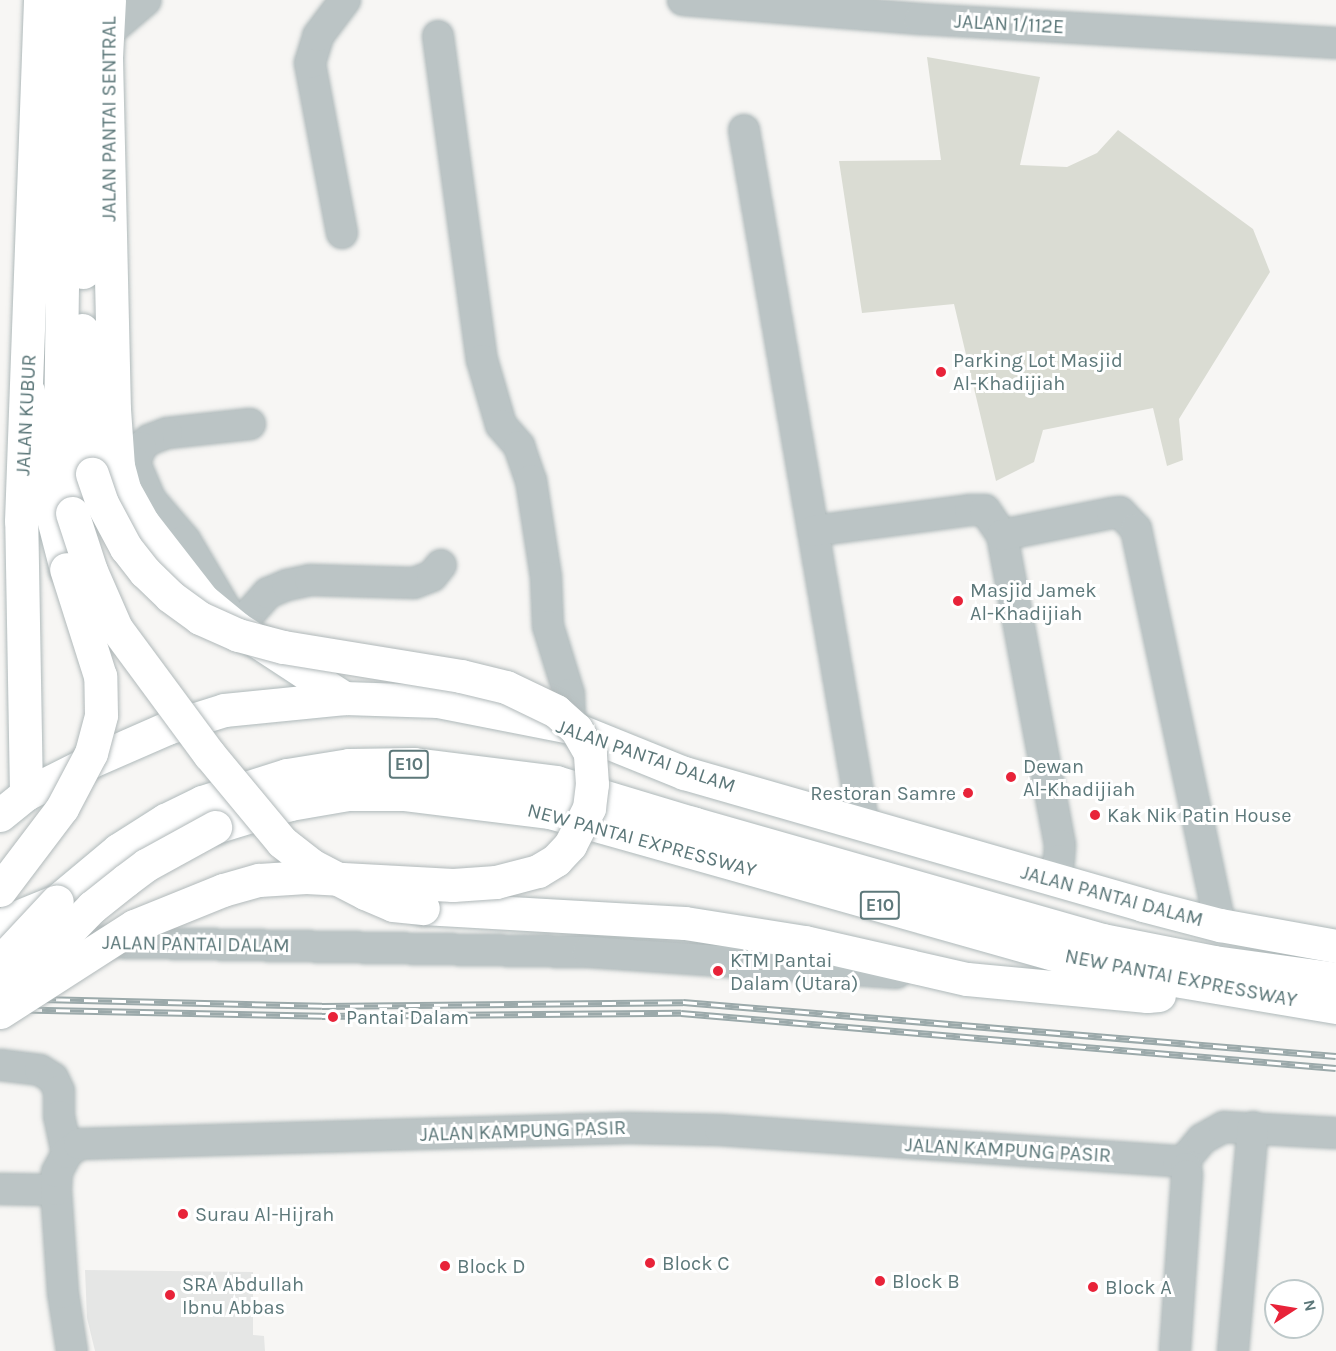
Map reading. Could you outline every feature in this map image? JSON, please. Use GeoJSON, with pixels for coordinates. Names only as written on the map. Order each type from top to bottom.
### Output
{"type":"FeatureCollection","features":[{"type":"Feature","properties":{"kind":"main road"},"geometry":{"type":"LineString","coordinates":[[88,0],[84,123],[60,424],[72,513],[91,571],[116,628],[209,754],[282,842],[311,865],[393,905],[685,923],[805,942],[967,979],[1147,996],[1211,987]]}},
{"type":"Feature","properties":{"kind":"main road","name":"JALAN PANTAI SENTRAL"},"geometry":{"type":"LineString","coordinates":[[109,0],[106,46],[109,238],[118,466],[124,489],[143,523],[174,565],[203,600],[244,632]]}},
{"type":"Feature","properties":{"kind":"main road"},"geometry":{"type":"LineString","coordinates":[[41,11],[48,111],[72,279]]}},
{"type":"Feature","properties":{"kind":"main road"},"geometry":{"type":"LineString","coordinates":[[0,1012],[134,926],[223,890],[259,880],[295,877],[453,885],[496,882],[538,871],[556,860],[570,845],[589,808],[592,784],[590,753],[576,729],[556,711],[506,687],[461,676],[283,647],[238,635],[200,618],[170,596],[145,573],[126,548],[102,503],[92,474],[41,11]]}},
{"type":"Feature","properties":{"kind":"main road","name":"JALAN KUBUR"},"geometry":{"type":"LineString","coordinates":[[26,794],[21,521],[28,390],[41,11]]}},
{"type":"Feature","properties":{"kind":"main road"},"geometry":{"type":"LineString","coordinates":[[72,279],[106,46]]}},
{"type":"Feature","properties":{"kind":"main road"},"geometry":{"type":"LineString","coordinates":[[0,890],[62,808],[91,753],[101,715],[100,676],[66,569],[39,464],[28,390]]}},
{"type":"Feature","properties":{"kind":"main road"},"geometry":{"type":"LineString","coordinates":[[244,632],[344,698]]}},
{"type":"Feature","properties":{"kind":"main road"},"geometry":{"type":"LineString","coordinates":[[244,632],[271,670],[272,682],[269,694],[260,707]]}},
{"type":"Feature","properties":{"kind":"main road","name":"JALAN PANTAI DALAM"},"geometry":{"type":"LineString","coordinates":[[0,815],[26,794],[166,728],[224,710],[344,698],[438,701],[570,727],[684,773],[1052,880],[1220,925],[1336,946]]}},
{"type":"Feature","properties":{"kind":"main road","name":"NEW PANTAI EXPRESSWAY"},"geometry":{"type":"LineString","coordinates":[[0,1002],[100,900],[208,815],[287,774],[349,765],[414,764],[556,782],[706,828],[1102,940],[1214,962],[1336,979]]}},
{"type":"Feature","properties":{"kind":"main road","name":"NEW PANTAI EXPRESSWAY"},"geometry":{"type":"LineString","coordinates":[[0,962],[57,901],[118,850],[165,820],[348,794],[403,794],[550,812],[1103,968],[1336,1006]]}},
{"type":"Feature","properties":{"kind":"main road","name":"NEW PANTAI EXPRESSWAY"},"geometry":{"type":"LineString","coordinates":[[0,931],[12,919],[57,901]]}},
{"type":"Feature","properties":{"kind":"street"},"geometry":{"type":"LineString","coordinates":[[106,46],[146,0]]}},
{"type":"Feature","properties":{"kind":"street"},"geometry":{"type":"LineString","coordinates":[[342,233],[310,63],[318,36],[345,0]]}},
{"type":"Feature","properties":{"kind":"street","name":"JALAN 1/112E"},"geometry":{"type":"LineString","coordinates":[[683,0],[920,19],[1336,43]]}},
{"type":"Feature","properties":{"kind":"street"},"geometry":{"type":"LineString","coordinates":[[438,36],[482,360],[501,426],[519,446],[531,480],[546,577],[548,626],[569,694],[570,727]]}},
{"type":"Feature","properties":{"kind":"street"},"geometry":{"type":"LineString","coordinates":[[744,130],[864,826]]}},
{"type":"Feature","properties":{"kind":"street"},"geometry":{"type":"LineString","coordinates":[[250,424],[167,433],[149,440],[141,447],[135,463],[150,499],[185,540],[244,632],[268,593],[287,585],[310,580],[414,583],[432,576],[441,565]]}},
{"type":"Feature","properties":{"kind":"street"},"geometry":{"type":"LineString","coordinates":[[813,531],[970,510],[985,510],[1002,535],[1060,845],[1059,860],[1052,880]]}},
{"type":"Feature","properties":{"kind":"street"},"geometry":{"type":"LineString","coordinates":[[1002,535],[1120,512],[1137,529],[1220,925]]}},
{"type":"Feature","properties":{"kind":"street","name":"JALAN PANTAI DALAM"},"geometry":{"type":"LineString","coordinates":[[0,940],[588,952],[967,979]]}},
{"type":"Feature","properties":{"kind":"street"},"geometry":{"type":"LineString","coordinates":[[0,1065],[40,1070],[54,1078],[59,1091],[59,1116],[67,1153],[57,1172],[56,1190],[63,1293],[72,1351]]}},
{"type":"Feature","properties":{"kind":"street"},"geometry":{"type":"LineString","coordinates":[[1175,1351],[1187,1175],[1182,1163],[1202,1139],[1224,1127],[1336,1133]]}},
{"type":"Feature","properties":{"kind":"street"},"geometry":{"type":"LineString","coordinates":[[1233,1351],[1253,1127]]}},
{"type":"Feature","properties":{"kind":"street","name":"JALAN KAMPUNG PASIR"},"geometry":{"type":"LineString","coordinates":[[67,1153],[79,1144],[96,1142],[629,1128],[720,1130],[1172,1159],[1182,1163]]}},
{"type":"Feature","properties":{"kind":"street"},"geometry":{"type":"LineString","coordinates":[[0,1189],[56,1190]]}},
{"type":"Feature","properties":{"kind":"shaded area"},"geometry":{"type":"Polygon","coordinates":[[[927,57],[1040,77],[1020,165],[1067,167],[1097,153],[1118,130],[1253,229],[1270,272],[1179,419],[1183,460],[1167,466],[1153,408],[1043,430],[1034,462],[996,481],[954,304],[862,313],[839,161],[941,160],[927,57]]]}},
{"type":"Feature","properties":{"kind":"shaded area","name":"SRA Abdullah Ibnu Abbas"},"geometry":{"type":"Polygon","coordinates":[[[85,1270],[253,1272],[253,1335],[264,1336],[265,1351],[95,1351],[87,1318],[85,1270]]]}},
{"type":"Feature","properties":{"kind":"railway"},"geometry":{"type":"LineString","coordinates":[[0,998],[322,1006],[683,1002],[1336,1056]]}},
{"type":"Feature","properties":{"kind":"railway"},"geometry":{"type":"LineString","coordinates":[[0,1009],[322,1016],[681,1013],[1336,1068]]}},
{"type":"Feature","properties":{"kind":"place","name":"Parking Lot Masjid Al-Khadijiah"},"geometry":{"type":"Point","coordinates":[941,372]}},
{"type":"Feature","properties":{"kind":"place","name":"Masjid Jamek Al-Khadijiah"},"geometry":{"type":"Point","coordinates":[958,601]}},
{"type":"Feature","properties":{"kind":"place","name":"Dewan Al-Khadijiah"},"geometry":{"type":"Point","coordinates":[1011,777]}},
{"type":"Feature","properties":{"kind":"place","name":"Restoran Samre"},"geometry":{"type":"Point","coordinates":[968,793]}},
{"type":"Feature","properties":{"kind":"place","name":"Kak Nik Patin House"},"geometry":{"type":"Point","coordinates":[1095,815]}},
{"type":"Feature","properties":{"kind":"place","name":"KTM Pantai Dalam (Utara)"},"geometry":{"type":"Point","coordinates":[718,971]}},
{"type":"Feature","properties":{"kind":"place","name":"Pantai Dalam"},"geometry":{"type":"Point","coordinates":[333,1017]}},
{"type":"Feature","properties":{"kind":"place","name":"Surau Al-Hijrah"},"geometry":{"type":"Point","coordinates":[183,1214]}},
{"type":"Feature","properties":{"kind":"place","name":"Block C"},"geometry":{"type":"Point","coordinates":[650,1263]}},
{"type":"Feature","properties":{"kind":"place","name":"Block D"},"geometry":{"type":"Point","coordinates":[445,1266]}},
{"type":"Feature","properties":{"kind":"place","name":"Block B"},"geometry":{"type":"Point","coordinates":[880,1281]}},
{"type":"Feature","properties":{"kind":"place","name":"Block A"},"geometry":{"type":"Point","coordinates":[1093,1287]}},
{"type":"Feature","properties":{"kind":"place","name":"SRA Abdullah Ibnu Abbas"},"geometry":{"type":"Point","coordinates":[170,1295]}}]}
